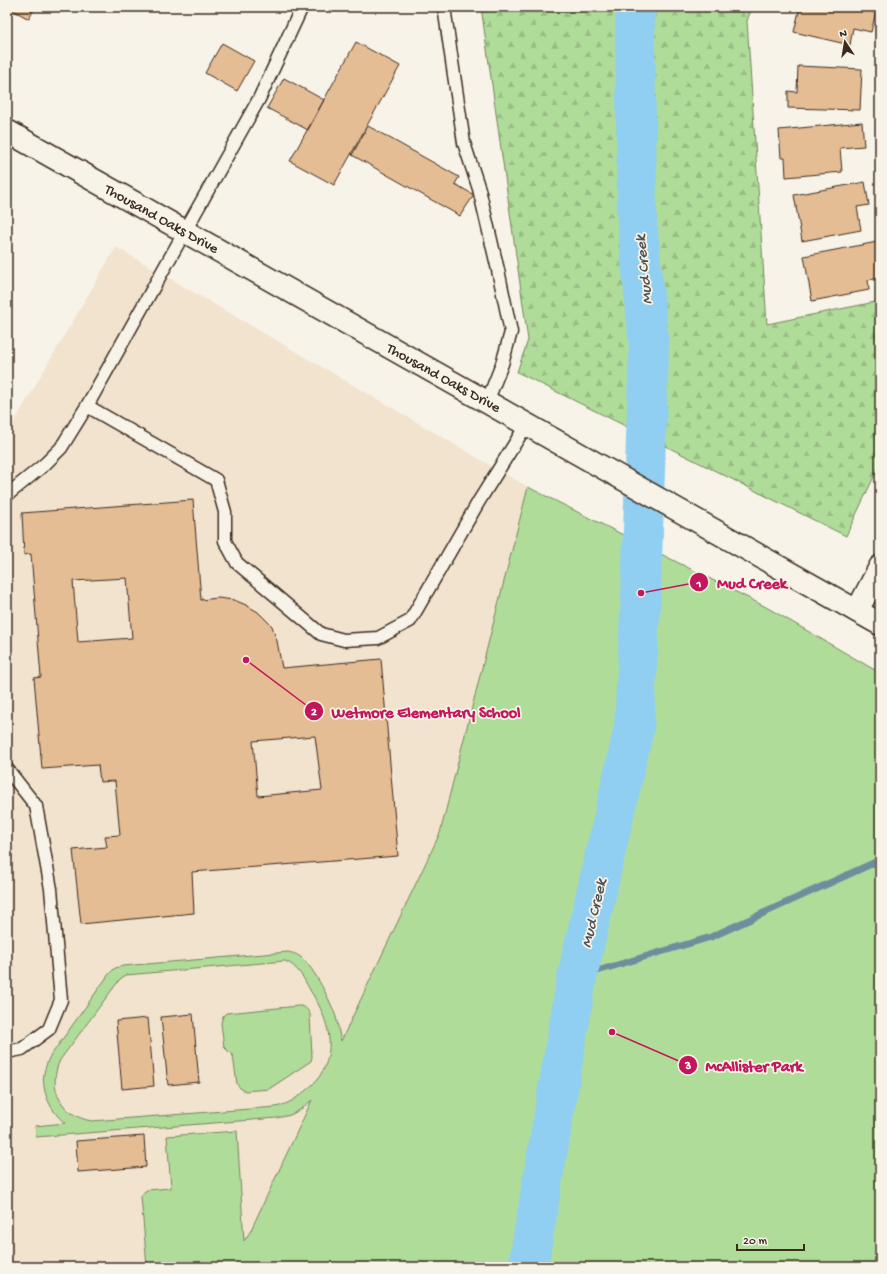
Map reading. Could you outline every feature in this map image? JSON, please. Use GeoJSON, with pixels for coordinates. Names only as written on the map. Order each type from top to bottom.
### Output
{"type":"FeatureCollection","features":[{"type":"Feature","properties":{"kind":"main road","name":"Thousand Oaks Drive"},"geometry":{"type":"LineString","coordinates":[[7,131],[536,429],[750,552],[880,624]]}},
{"type":"Feature","properties":{"kind":"main road"},"geometry":{"type":"LineString","coordinates":[[857,611],[880,568]]}},
{"type":"Feature","properties":{"kind":"lane"},"geometry":{"type":"LineString","coordinates":[[7,495],[45,464],[61,448],[88,406],[184,231],[259,99],[302,7]]}},
{"type":"Feature","properties":{"kind":"lane"},"geometry":{"type":"LineString","coordinates":[[444,7],[464,143],[479,189],[511,332],[502,364],[487,402]]}},
{"type":"Feature","properties":{"kind":"lane"},"geometry":{"type":"LineString","coordinates":[[88,406],[216,480],[225,512],[225,541],[237,563],[321,634],[344,640],[378,638],[410,621],[479,501],[536,429]]}},
{"type":"Feature","properties":{"kind":"lane"},"geometry":{"type":"LineString","coordinates":[[7,769],[36,806],[51,889],[61,1000],[49,1029],[22,1049],[7,1052]]}},
{"type":"Feature","properties":{"kind":"shaded area"},"geometry":{"type":"Polygon","coordinates":[[[116,247],[528,487],[440,833],[250,1232],[228,1267],[7,1267],[7,434],[116,247]]]}},
{"type":"Feature","properties":{"kind":"green space"},"geometry":{"type":"Polygon","coordinates":[[[481,7],[752,7],[747,21],[767,324],[880,301],[880,464],[846,536],[517,372],[528,340],[481,7]]]}},
{"type":"Feature","properties":{"kind":"green space"},"geometry":{"type":"Polygon","coordinates":[[[528,487],[766,607],[880,673],[880,1267],[147,1267],[141,1196],[147,1190],[171,1188],[167,1136],[237,1131],[244,1241],[250,1232],[312,1100],[300,1110],[290,1115],[277,1118],[36,1137],[35,1126],[65,1123],[51,1107],[44,1087],[43,1080],[45,1067],[49,1058],[109,974],[115,968],[123,966],[288,952],[302,958],[317,977],[334,1011],[341,1041],[440,833],[528,487]],[[285,961],[126,975],[120,979],[60,1060],[56,1070],[55,1081],[56,1090],[60,1099],[65,1107],[72,1113],[81,1118],[92,1121],[276,1107],[292,1101],[313,1084],[320,1075],[328,1057],[329,1036],[327,1026],[316,999],[300,973],[290,963],[285,961]]]}},
{"type":"Feature","properties":{"kind":"green space"},"geometry":{"type":"Polygon","coordinates":[[[299,1006],[306,1008],[310,1014],[311,1061],[269,1089],[245,1091],[240,1088],[237,1084],[233,1056],[224,1047],[221,1023],[223,1016],[226,1013],[299,1006]]]}},
{"type":"Feature","properties":{"kind":"building"},"geometry":{"type":"Polygon","coordinates":[[[7,7],[35,7],[29,19],[7,7]]]}},
{"type":"Feature","properties":{"kind":"building"},"geometry":{"type":"Polygon","coordinates":[[[800,7],[877,7],[871,32],[853,28],[850,45],[794,32],[800,7]]]}},
{"type":"Feature","properties":{"kind":"building"},"geometry":{"type":"Polygon","coordinates":[[[356,42],[400,66],[334,185],[290,161],[356,42]]]}},
{"type":"Feature","properties":{"kind":"building"},"geometry":{"type":"Polygon","coordinates":[[[222,43],[254,61],[237,91],[205,73],[222,43]]]}},
{"type":"Feature","properties":{"kind":"building"},"geometry":{"type":"Polygon","coordinates":[[[798,66],[862,69],[860,110],[788,108],[788,91],[797,92],[798,66]]]}},
{"type":"Feature","properties":{"kind":"building"},"geometry":{"type":"Polygon","coordinates":[[[284,78],[324,100],[308,130],[267,108],[284,78]]]}},
{"type":"Feature","properties":{"kind":"building"},"geometry":{"type":"Polygon","coordinates":[[[862,122],[864,146],[840,148],[842,172],[786,177],[785,158],[781,158],[779,130],[862,122]]]}},
{"type":"Feature","properties":{"kind":"building"},"geometry":{"type":"Polygon","coordinates":[[[368,126],[459,177],[455,184],[474,195],[460,216],[352,155],[368,126]]]}},
{"type":"Feature","properties":{"kind":"building"},"geometry":{"type":"Polygon","coordinates":[[[865,182],[869,205],[857,207],[861,230],[802,241],[794,195],[865,182]]]}},
{"type":"Feature","properties":{"kind":"building"},"geometry":{"type":"Polygon","coordinates":[[[877,242],[880,260],[880,278],[868,280],[869,290],[812,301],[804,256],[877,242]]]}},
{"type":"Feature","properties":{"kind":"building"},"geometry":{"type":"Polygon","coordinates":[[[193,500],[201,600],[218,598],[234,600],[258,612],[272,626],[277,641],[282,668],[381,659],[398,856],[192,872],[194,913],[81,924],[73,850],[107,847],[105,836],[120,835],[115,781],[100,782],[98,765],[42,769],[34,678],[41,677],[31,554],[24,555],[22,513],[193,500]],[[127,578],[73,581],[78,642],[132,638],[127,578]],[[315,736],[253,741],[258,796],[322,790],[315,736]]]}},
{"type":"Feature","properties":{"kind":"building"},"geometry":{"type":"Polygon","coordinates":[[[193,1014],[199,1082],[168,1085],[161,1017],[193,1014]]]}},
{"type":"Feature","properties":{"kind":"building"},"geometry":{"type":"Polygon","coordinates":[[[148,1018],[154,1086],[122,1089],[116,1021],[148,1018]]]}},
{"type":"Feature","properties":{"kind":"building"},"geometry":{"type":"Polygon","coordinates":[[[144,1136],[146,1167],[78,1172],[76,1141],[144,1136]]]}},
{"type":"Feature","properties":{"kind":"waterway","name":"Mud Creek"},"geometry":{"type":"LineString","coordinates":[[528,1267],[577,977],[634,728],[641,593],[649,345],[637,221],[636,7]]}},
{"type":"Feature","properties":{"kind":"waterway"},"geometry":{"type":"LineString","coordinates":[[577,977],[711,937],[880,860]]}},
{"type":"Feature","properties":{"kind":"place","name":"Mud Creek"},"geometry":{"type":"Point","coordinates":[641,593]}},
{"type":"Feature","properties":{"kind":"place","name":"Wetmore Elementary School"},"geometry":{"type":"Point","coordinates":[246,660]}},
{"type":"Feature","properties":{"kind":"place","name":"McAllister Park"},"geometry":{"type":"Point","coordinates":[612,1032]}}]}
